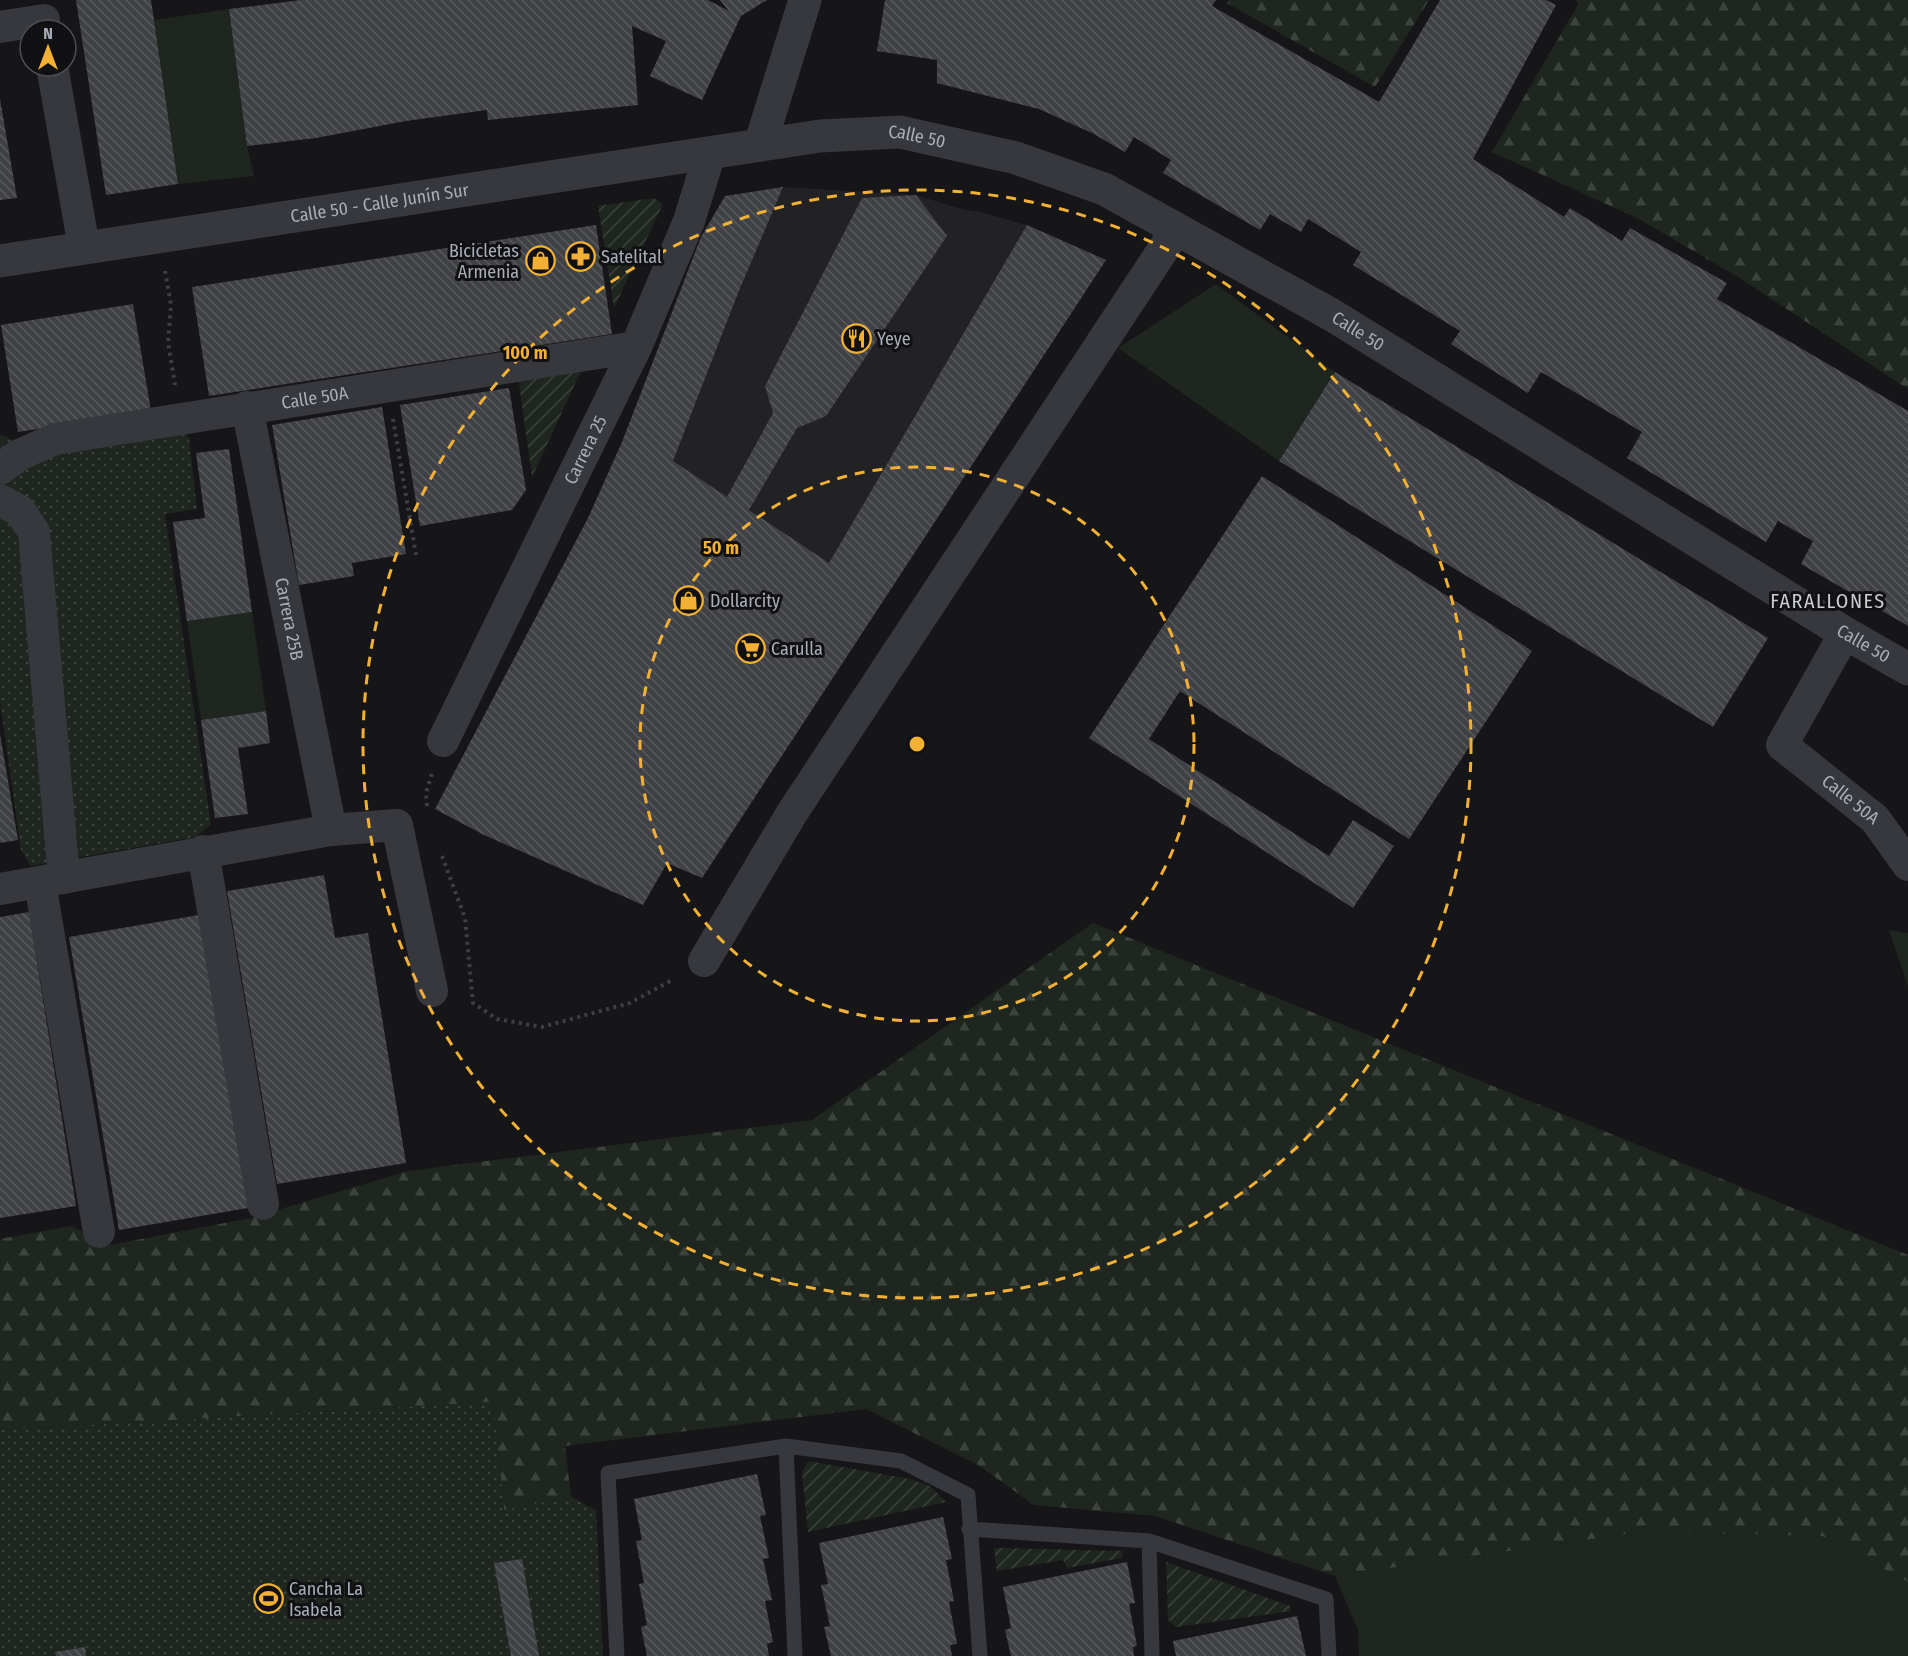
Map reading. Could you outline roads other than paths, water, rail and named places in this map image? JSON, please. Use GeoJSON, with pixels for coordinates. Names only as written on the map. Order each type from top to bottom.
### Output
{"type":"FeatureCollection","features":[{"type":"Feature","properties":{"kind":"street"},"geometry":{"type":"LineString","coordinates":[[760,145],[805,0]]}},
{"type":"Feature","properties":{"kind":"street"},"geometry":{"type":"LineString","coordinates":[[0,27],[43,17]]}},
{"type":"Feature","properties":{"kind":"street"},"geometry":{"type":"LineString","coordinates":[[54,78],[84,247]]}},
{"type":"Feature","properties":{"kind":"street","name":"Calle 50"},"geometry":{"type":"LineString","coordinates":[[760,145],[820,136],[900,132],[1016,158],[1104,189],[1332,315],[1845,633],[1908,669]]}},
{"type":"Feature","properties":{"kind":"street","name":"Calle 50 - Calle Junín Sur"},"geometry":{"type":"LineString","coordinates":[[0,261],[760,145]]}},
{"type":"Feature","properties":{"kind":"street","name":"Carrera 25"},"geometry":{"type":"LineString","coordinates":[[443,741],[636,347],[688,221],[710,153]]}},
{"type":"Feature","properties":{"kind":"street"},"geometry":{"type":"LineString","coordinates":[[704,961],[792,813],[1176,230]]}},
{"type":"Feature","properties":{"kind":"street","name":"Calle 50A"},"geometry":{"type":"LineString","coordinates":[[0,469],[19,455],[55,439],[636,347]]}},
{"type":"Feature","properties":{"kind":"street","name":"Carrera 25B"},"geometry":{"type":"LineString","coordinates":[[247,407],[331,830]]}},
{"type":"Feature","properties":{"kind":"street"},"geometry":{"type":"LineString","coordinates":[[0,500],[20,511],[34,532],[52,881],[99,1232]]}},
{"type":"Feature","properties":{"kind":"street","name":"Calle 50A"},"geometry":{"type":"LineString","coordinates":[[1845,633],[1782,746],[1875,819],[1908,865]]}},
{"type":"Feature","properties":{"kind":"street"},"geometry":{"type":"LineString","coordinates":[[0,889],[331,830],[397,825],[432,991]]}},
{"type":"Feature","properties":{"kind":"street"},"geometry":{"type":"LineString","coordinates":[[203,852],[263,1204]]}},
{"type":"Feature","properties":{"kind":"lane"},"geometry":{"type":"LineString","coordinates":[[786,1446],[795,1656]]}},
{"type":"Feature","properties":{"kind":"lane"},"geometry":{"type":"LineString","coordinates":[[617,1656],[608,1473],[786,1446],[901,1461],[968,1496],[980,1656]]}},
{"type":"Feature","properties":{"kind":"lane"},"geometry":{"type":"LineString","coordinates":[[969,1528],[1149,1541],[1326,1599],[1329,1656]]}},
{"type":"Feature","properties":{"kind":"lane"},"geometry":{"type":"LineString","coordinates":[[1149,1541],[1152,1656]]}},
{"type":"Feature","properties":{"kind":"place","name":"Satelital"},"geometry":{"type":"Point","coordinates":[580,257]}},
{"type":"Feature","properties":{"kind":"place","name":"Bicicletas Armenia"},"geometry":{"type":"Point","coordinates":[540,261]}},
{"type":"Feature","properties":{"kind":"place","name":"Yeye"},"geometry":{"type":"Point","coordinates":[856,339]}},
{"type":"Feature","properties":{"kind":"place","name":"Dollarcity"},"geometry":{"type":"Point","coordinates":[689,601]}},
{"type":"Feature","properties":{"kind":"place","name":"Carulla"},"geometry":{"type":"Point","coordinates":[750,649]}},
{"type":"Feature","properties":{"kind":"place","name":"Cancha La Isabela"},"geometry":{"type":"Point","coordinates":[268,1599]}},
{"type":"Feature","properties":{"kind":"district","name":"FARALLONES"},"geometry":{"type":"Point","coordinates":[1828,601]}}]}
